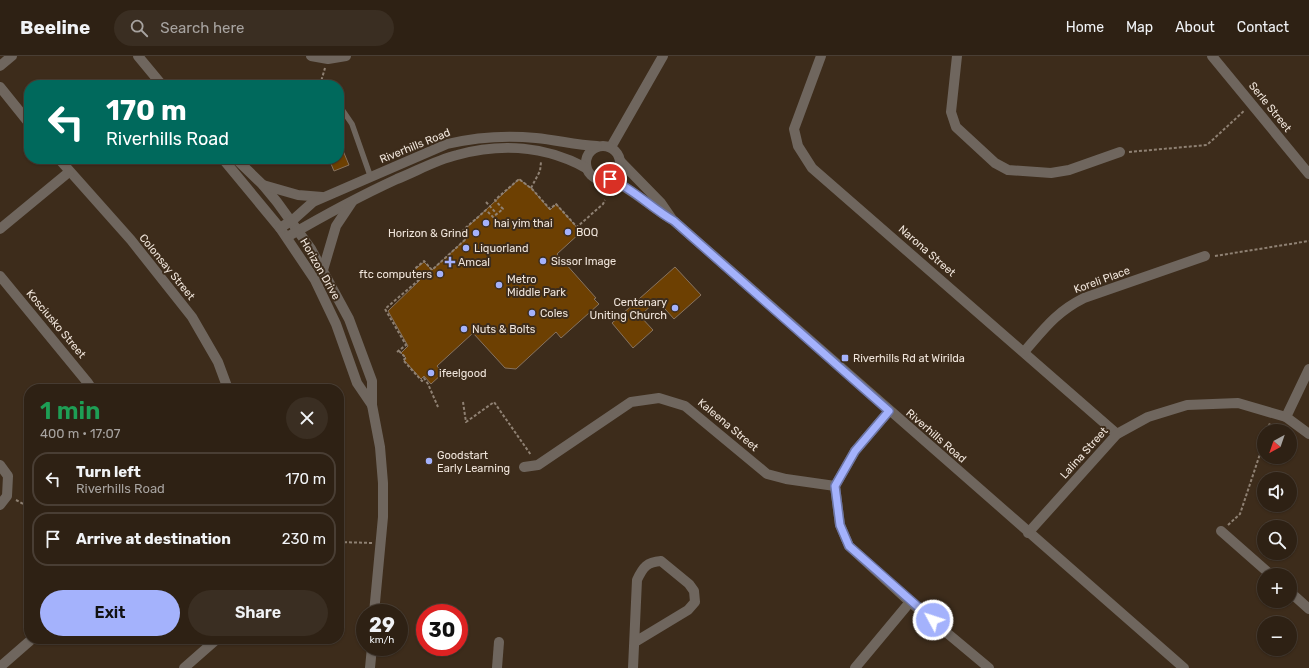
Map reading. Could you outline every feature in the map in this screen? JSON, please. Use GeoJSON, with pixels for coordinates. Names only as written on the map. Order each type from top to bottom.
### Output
{"type":"FeatureCollection","features":[{"type":"Feature","properties":{"kind":"street"},"geometry":{"type":"LineString","coordinates":[[0,66],[12,56]]}},
{"type":"Feature","properties":{"kind":"street"},"geometry":{"type":"LineString","coordinates":[[138,56],[158,80]]}},
{"type":"Feature","properties":{"kind":"street"},"geometry":{"type":"LineString","coordinates":[[311,56],[328,60],[346,56]]}},
{"type":"Feature","properties":{"kind":"street"},"geometry":{"type":"LineString","coordinates":[[611,147],[663,56]]}},
{"type":"Feature","properties":{"kind":"street","name":"Narona Street"},"geometry":{"type":"LineString","coordinates":[[821,56],[794,129],[798,146],[812,168],[1117,434]]}},
{"type":"Feature","properties":{"kind":"street"},"geometry":{"type":"LineString","coordinates":[[957,56],[951,112],[956,127],[995,163],[1008,170],[1051,173],[1069,170],[1120,152]]}},
{"type":"Feature","properties":{"kind":"street","name":"Serle Street"},"geometry":{"type":"LineString","coordinates":[[1212,56],[1309,174]]}},
{"type":"Feature","properties":{"kind":"street"},"geometry":{"type":"LineString","coordinates":[[0,88],[24,117]]}},
{"type":"Feature","properties":{"kind":"street","name":"Riverhills Road"},"geometry":{"type":"LineString","coordinates":[[280,228],[313,202],[371,178],[426,152],[469,139],[490,136],[520,137],[597,146]]}},
{"type":"Feature","properties":{"kind":"street"},"geometry":{"type":"LineString","coordinates":[[605,145],[611,147],[616,151],[620,161],[618,172],[610,179],[599,180],[593,177],[586,168],[587,156],[590,150],[597,146],[605,145]]}},
{"type":"Feature","properties":{"kind":"street","name":"Riverhills Road"},"geometry":{"type":"LineString","coordinates":[[287,237],[352,202],[435,163],[456,155],[487,149],[517,148],[545,151],[560,155],[586,168]]}},
{"type":"Feature","properties":{"kind":"street","name":"Riverhills Road"},"geometry":{"type":"LineString","coordinates":[[620,161],[661,203],[674,221]]}},
{"type":"Feature","properties":{"kind":"street","name":"Colonsay Street"},"geometry":{"type":"LineString","coordinates":[[63,164],[131,240],[192,317],[218,362],[226,384]]}},
{"type":"Feature","properties":{"kind":"street","name":"Horizon Drive"},"geometry":{"type":"LineString","coordinates":[[227,164],[287,237],[315,280],[327,303],[347,351],[357,383],[372,405]]}},
{"type":"Feature","properties":{"kind":"street","name":"Horizon Drive"},"geometry":{"type":"LineString","coordinates":[[242,164],[263,185],[292,220],[323,270],[349,319],[372,381],[372,405],[380,447],[383,483],[382,517],[375,604]]}},
{"type":"Feature","properties":{"kind":"street"},"geometry":{"type":"LineString","coordinates":[[0,229],[69,172]]}},
{"type":"Feature","properties":{"kind":"street","name":"Riverhills Road"},"geometry":{"type":"LineString","coordinates":[[610,179],[634,192],[656,211],[674,221],[1028,533],[1184,668]]}},
{"type":"Feature","properties":{"kind":"street"},"geometry":{"type":"LineString","coordinates":[[263,185],[298,195],[326,197]]}},
{"type":"Feature","properties":{"kind":"street"},"geometry":{"type":"LineString","coordinates":[[323,270],[336,226],[352,202]]}},
{"type":"Feature","properties":{"kind":"street","name":"Koreli Place"},"geometry":{"type":"LineString","coordinates":[[1024,352],[1059,312],[1070,305],[1084,298],[1205,256]]}},
{"type":"Feature","properties":{"kind":"street","name":"Kosciusko Street"},"geometry":{"type":"LineString","coordinates":[[0,276],[89,384]]}},
{"type":"Feature","properties":{"kind":"street"},"geometry":{"type":"LineString","coordinates":[[1286,417],[1309,369]]}},
{"type":"Feature","properties":{"kind":"street","name":"Kaleena Street"},"geometry":{"type":"LineString","coordinates":[[524,466],[538,464],[631,402],[659,398],[685,406],[767,474],[786,479],[835,486]]}},
{"type":"Feature","properties":{"kind":"street","name":"Lalina Street"},"geometry":{"type":"LineString","coordinates":[[1028,533],[1117,434],[1148,417],[1187,405],[1238,403],[1286,417],[1309,434]]}},
{"type":"Feature","properties":{"kind":"street"},"geometry":{"type":"LineString","coordinates":[[889,411],[855,451],[835,486],[840,525],[849,546],[910,602],[989,668]]}},
{"type":"Feature","properties":{"kind":"street"},"geometry":{"type":"LineString","coordinates":[[0,465],[8,476],[7,496],[0,505]]}},
{"type":"Feature","properties":{"kind":"street"},"geometry":{"type":"LineString","coordinates":[[1222,531],[1263,568]]}},
{"type":"Feature","properties":{"kind":"street"},"geometry":{"type":"LineString","coordinates":[[633,668],[637,580],[642,570],[650,562],[661,561],[689,584],[694,591],[695,602],[688,610],[635,642]]}},
{"type":"Feature","properties":{"kind":"street"},"geometry":{"type":"LineString","coordinates":[[1297,599],[1309,610]]}},
{"type":"Feature","properties":{"kind":"street"},"geometry":{"type":"LineString","coordinates":[[855,668],[910,602]]}},
{"type":"Feature","properties":{"kind":"street"},"geometry":{"type":"LineString","coordinates":[[497,668],[499,642]]}},
{"type":"Feature","properties":{"kind":"street"},"geometry":{"type":"LineString","coordinates":[[0,667],[26,644]]}},
{"type":"Feature","properties":{"kind":"street"},"geometry":{"type":"LineString","coordinates":[[184,668],[211,644]]}},
{"type":"Feature","properties":{"kind":"street"},"geometry":{"type":"LineString","coordinates":[[370,668],[371,656]]}},
{"type":"Feature","properties":{"kind":"lane"},"geometry":{"type":"LineString","coordinates":[[344,112],[352,124],[371,178]]}},
{"type":"Feature","properties":{"kind":"path"},"geometry":{"type":"LineString","coordinates":[[322,80],[328,60]]}},
{"type":"Feature","properties":{"kind":"path"},"geometry":{"type":"LineString","coordinates":[[1120,152],[1207,145],[1252,104]]}},
{"type":"Feature","properties":{"kind":"path"},"geometry":{"type":"LineString","coordinates":[[531,188],[540,171],[541,161]]}},
{"type":"Feature","properties":{"kind":"path"},"geometry":{"type":"LineString","coordinates":[[438,407],[424,378],[422,381],[403,360],[406,358],[398,351],[406,345],[386,310],[420,279],[412,271],[424,261],[432,270],[467,238],[461,232],[486,210],[493,217],[503,209],[495,200],[519,179],[531,188],[550,209],[556,204],[576,227],[603,204],[605,200]]}},
{"type":"Feature","properties":{"kind":"path"},"geometry":{"type":"LineString","coordinates":[[486,202],[497,214]]}},
{"type":"Feature","properties":{"kind":"path"},"geometry":{"type":"LineString","coordinates":[[1205,256],[1227,255],[1309,241]]}},
{"type":"Feature","properties":{"kind":"path"},"geometry":{"type":"LineString","coordinates":[[462,402],[466,422],[494,402],[538,464]]}},
{"type":"Feature","properties":{"kind":"path"},"geometry":{"type":"LineString","coordinates":[[1222,531],[1240,514],[1257,463]]}},
{"type":"Feature","properties":{"kind":"path"},"geometry":{"type":"LineString","coordinates":[[7,496],[24,504]]}},
{"type":"Feature","properties":{"kind":"path"},"geometry":{"type":"LineString","coordinates":[[344,542],[379,543]]}},
{"type":"Feature","properties":{"kind":"building"},"geometry":{"type":"Polygon","coordinates":[[[344,153],[349,165],[334,171],[331,164],[344,164],[344,153]]]}},
{"type":"Feature","properties":{"kind":"building","name":"Metro Middle Park"},"geometry":{"type":"Polygon","coordinates":[[[519,179],[532,189],[550,210],[556,204],[581,232],[557,254],[596,298],[594,299],[599,304],[561,338],[556,332],[516,369],[505,368],[473,333],[437,366],[443,373],[431,384],[424,376],[421,379],[404,360],[406,358],[401,353],[408,346],[388,311],[420,280],[413,271],[424,262],[432,270],[467,238],[462,232],[519,179]]]}},
{"type":"Feature","properties":{"kind":"building","name":"Centenary Uniting Church"},"geometry":{"type":"Polygon","coordinates":[[[675,267],[701,295],[674,319],[657,300],[640,316],[653,330],[633,348],[612,323],[675,267]]]}},
{"type":"Feature","properties":{"kind":"place","name":"hai yim thai"},"geometry":{"type":"Point","coordinates":[486,223]}},
{"type":"Feature","properties":{"kind":"place","name":"BOQ"},"geometry":{"type":"Point","coordinates":[568,232]}},
{"type":"Feature","properties":{"kind":"place","name":"Horizon & Grind"},"geometry":{"type":"Point","coordinates":[476,233]}},
{"type":"Feature","properties":{"kind":"place","name":"Liquorland"},"geometry":{"type":"Point","coordinates":[466,248]}},
{"type":"Feature","properties":{"kind":"place","name":"Sissor Image"},"geometry":{"type":"Point","coordinates":[543,261]}},
{"type":"Feature","properties":{"kind":"place","name":"Amcal"},"geometry":{"type":"Point","coordinates":[450,262]}},
{"type":"Feature","properties":{"kind":"place","name":"ftc computers"},"geometry":{"type":"Point","coordinates":[440,274]}},
{"type":"Feature","properties":{"kind":"place","name":"Metro Middle Park"},"geometry":{"type":"Point","coordinates":[499,285]}},
{"type":"Feature","properties":{"kind":"place","name":"Centenary Uniting Church"},"geometry":{"type":"Point","coordinates":[675,308]}},
{"type":"Feature","properties":{"kind":"place","name":"Coles"},"geometry":{"type":"Point","coordinates":[532,313]}},
{"type":"Feature","properties":{"kind":"place","name":"Nuts & Bolts"},"geometry":{"type":"Point","coordinates":[464,329]}},
{"type":"Feature","properties":{"kind":"place","name":"Riverhills Rd at Wirilda"},"geometry":{"type":"Point","coordinates":[845,358]}},
{"type":"Feature","properties":{"kind":"place","name":"ifeelgood"},"geometry":{"type":"Point","coordinates":[431,373]}},
{"type":"Feature","properties":{"kind":"place","name":"Goodstart Early Learning"},"geometry":{"type":"Point","coordinates":[429,461]}},
{"type":"Feature","properties":{"kind":"route"},"geometry":{"type":"LineString","coordinates":[[610,179],[624,185],[656,211],[674,221],[723,266],[749,287],[889,411],[855,451],[835,486],[840,525],[849,546],[910,602],[933,620]]}}]}
